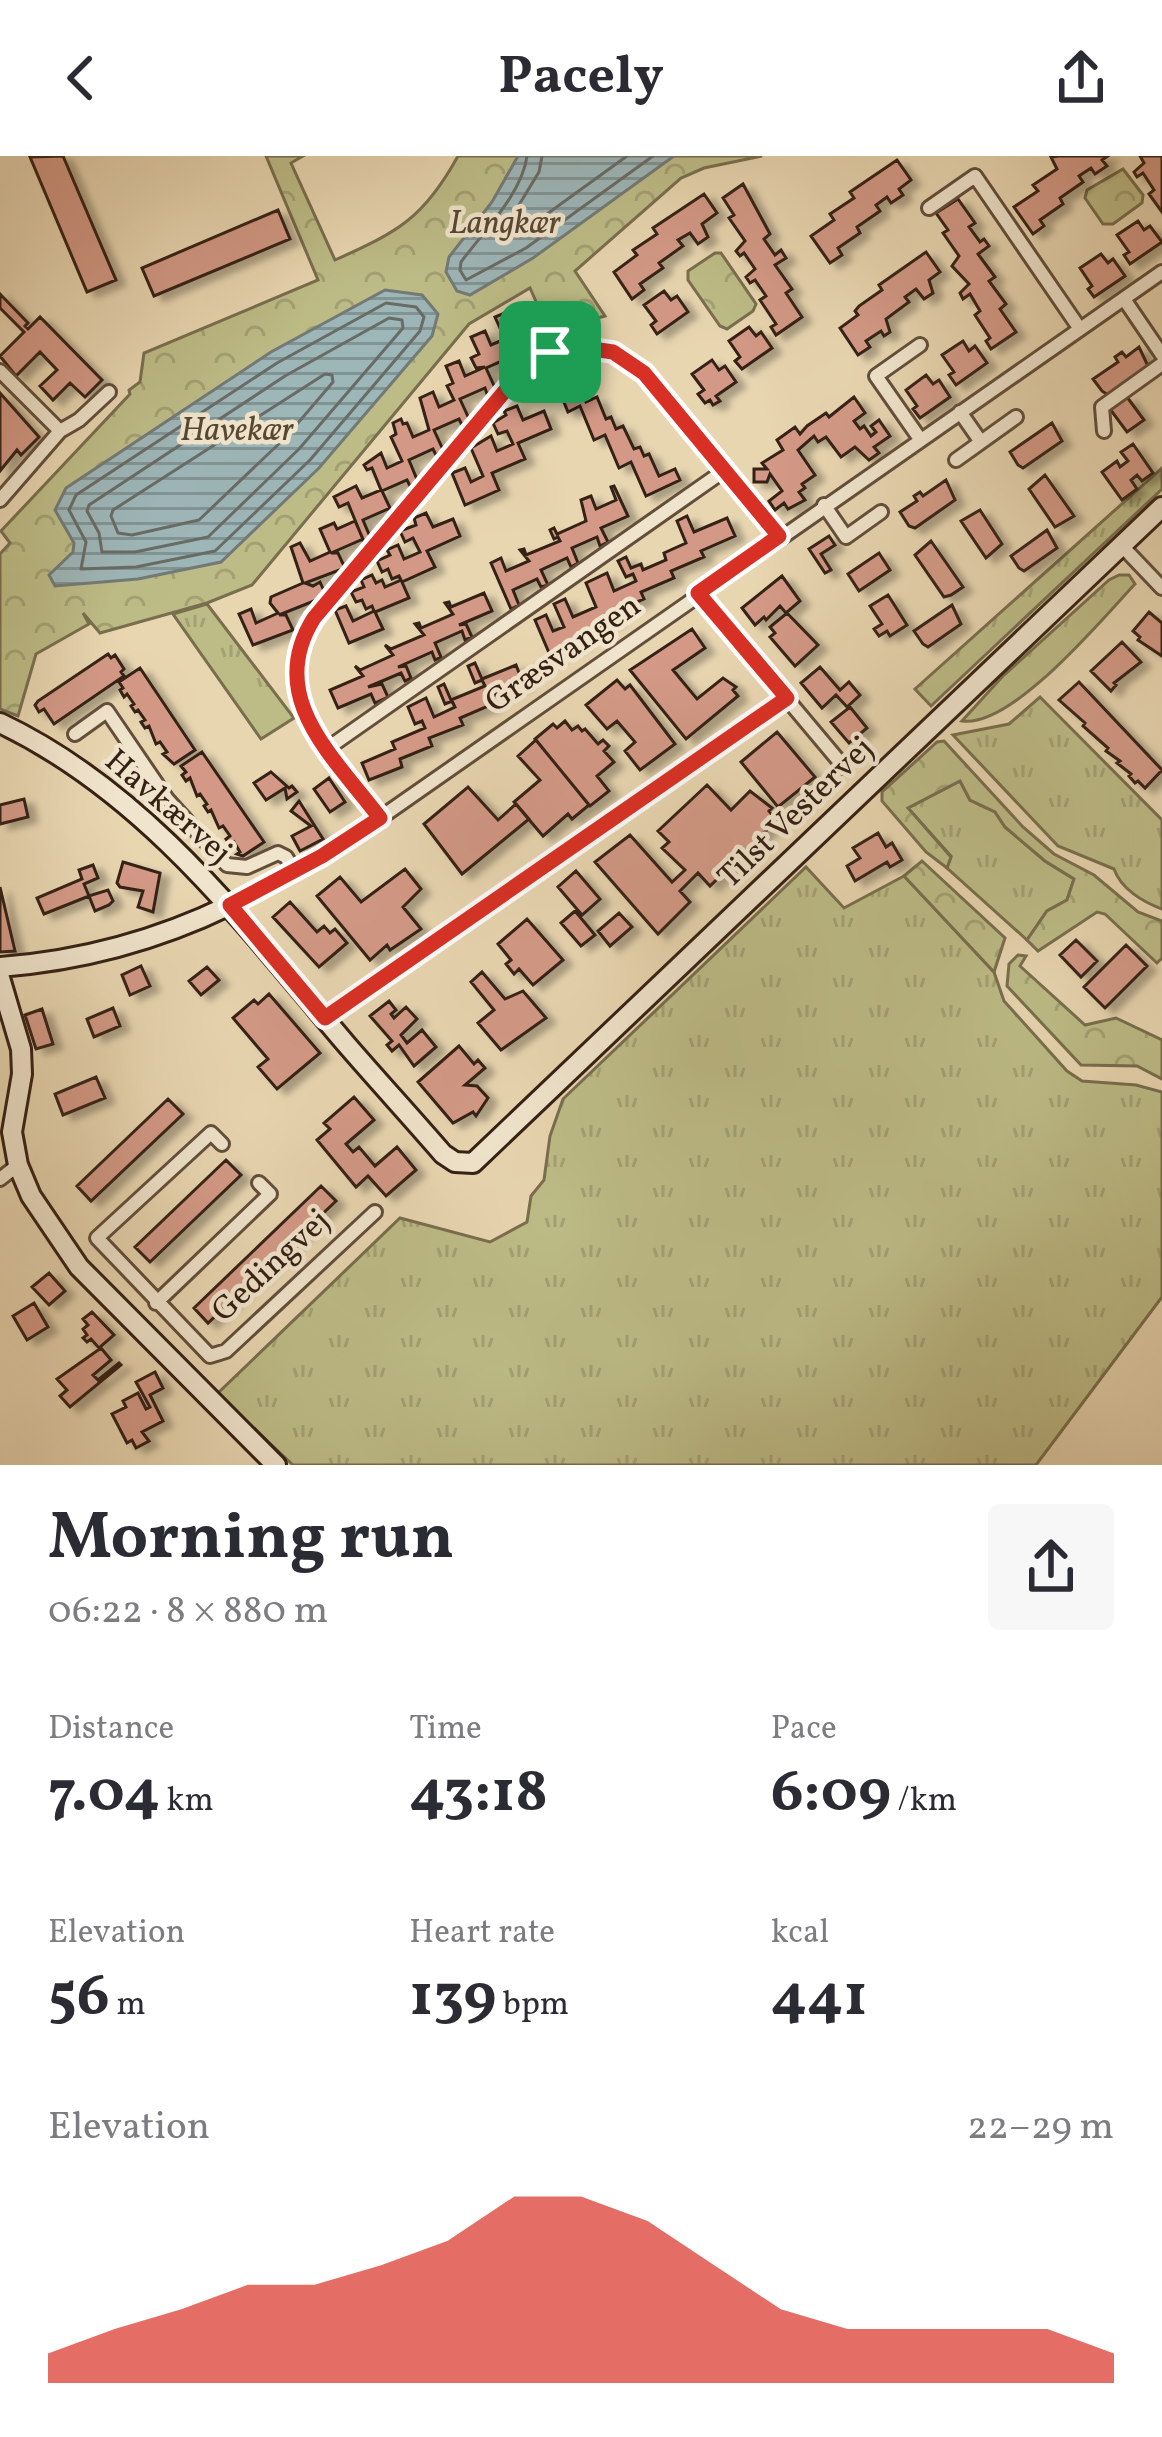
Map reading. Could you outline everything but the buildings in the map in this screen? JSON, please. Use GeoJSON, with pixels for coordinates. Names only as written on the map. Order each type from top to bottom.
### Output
{"type":"FeatureCollection","features":[{"type":"Feature","properties":{"kind":"street"},"geometry":{"type":"LineString","coordinates":[[929,208],[975,176],[1081,328]]}},
{"type":"Feature","properties":{"kind":"street","name":"Græsvangen"},"geometry":{"type":"LineString","coordinates":[[230,905],[295,872],[380,818],[1162,272]]}},
{"type":"Feature","properties":{"kind":"street"},"geometry":{"type":"LineString","coordinates":[[1124,298],[1162,355]]}},
{"type":"Feature","properties":{"kind":"street"},"geometry":{"type":"LineString","coordinates":[[920,345],[876,376],[920,440]]}},
{"type":"Feature","properties":{"kind":"street"},"geometry":{"type":"LineString","coordinates":[[380,818],[301,707],[296,682],[298,651],[304,633],[531,363],[572,346],[595,347],[630,361],[779,536]]}},
{"type":"Feature","properties":{"kind":"street"},"geometry":{"type":"LineString","coordinates":[[1104,431],[1102,407],[1162,364]]}},
{"type":"Feature","properties":{"kind":"street"},"geometry":{"type":"LineString","coordinates":[[0,371],[60,431]]}},
{"type":"Feature","properties":{"kind":"street"},"geometry":{"type":"LineString","coordinates":[[0,500],[60,431],[109,392]]}},
{"type":"Feature","properties":{"kind":"street"},"geometry":{"type":"LineString","coordinates":[[960,412],[981,442]]}},
{"type":"Feature","properties":{"kind":"street"},"geometry":{"type":"LineString","coordinates":[[956,460],[1016,417]]}},
{"type":"Feature","properties":{"kind":"street","name":"Græsvangen"},"geometry":{"type":"LineString","coordinates":[[328,748],[725,470]]}},
{"type":"Feature","properties":{"kind":"street"},"geometry":{"type":"LineString","coordinates":[[824,506],[846,537],[881,512]]}},
{"type":"Feature","properties":{"kind":"street","name":"Tilst Vestervej"},"geometry":{"type":"LineString","coordinates":[[473,1162],[1162,507]]}},
{"type":"Feature","properties":{"kind":"street"},"geometry":{"type":"LineString","coordinates":[[1122,546],[1162,588]]}},
{"type":"Feature","properties":{"kind":"street"},"geometry":{"type":"LineString","coordinates":[[698,593],[844,767]]}},
{"type":"Feature","properties":{"kind":"street"},"geometry":{"type":"LineString","coordinates":[[325,1018],[787,698]]}},
{"type":"Feature","properties":{"kind":"street","name":"Havkærvej"},"geometry":{"type":"LineString","coordinates":[[75,734],[107,711],[167,799],[226,866],[247,867],[278,853],[295,872]]}},
{"type":"Feature","properties":{"kind":"street","name":"Havkærvej"},"geometry":{"type":"LineString","coordinates":[[0,723],[60,756],[154,827],[230,905],[443,1154],[455,1162],[473,1162]]}},
{"type":"Feature","properties":{"kind":"street"},"geometry":{"type":"LineString","coordinates":[[0,967],[99,952],[183,927],[230,905]]}},
{"type":"Feature","properties":{"kind":"street"},"geometry":{"type":"LineString","coordinates":[[0,978],[20,1049],[22,1074],[12,1132],[18,1166],[53,1232],[79,1267],[276,1465]]}},
{"type":"Feature","properties":{"kind":"street","name":"Gedingvej"},"geometry":{"type":"LineString","coordinates":[[222,1144],[211,1133],[97,1238],[210,1356],[221,1354],[375,1212]]}},
{"type":"Feature","properties":{"kind":"street"},"geometry":{"type":"LineString","coordinates":[[0,1179],[18,1166]]}},
{"type":"Feature","properties":{"kind":"street","name":"Gedingvej"},"geometry":{"type":"LineString","coordinates":[[128,1317],[271,1194],[260,1183]]}},
{"type":"Feature","properties":{"kind":"green space","name":"Havekær"},"geometry":{"type":"Polygon","coordinates":[[[266,156],[303,156],[291,163],[335,260],[407,221],[433,194],[458,156],[762,156],[704,168],[681,178],[575,271],[605,316],[549,331],[530,288],[469,324],[252,585],[207,603],[100,633],[83,613],[89,624],[36,654],[18,716],[0,709],[0,554],[10,543],[1,531],[140,382],[144,353],[318,280],[266,156]]]}},
{"type":"Feature","properties":{"kind":"green space"},"geometry":{"type":"Polygon","coordinates":[[[1123,169],[1143,195],[1142,203],[1113,224],[1103,224],[1085,198],[1087,190],[1123,169]]]}},
{"type":"Feature","properties":{"kind":"green space"},"geometry":{"type":"Polygon","coordinates":[[[721,253],[756,304],[727,329],[720,326],[688,280],[688,271],[721,253]]]}},
{"type":"Feature","properties":{"kind":"green space"},"geometry":{"type":"Polygon","coordinates":[[[1162,468],[1162,489],[931,706],[915,689],[1162,468]]]}},
{"type":"Feature","properties":{"kind":"green space"},"geometry":{"type":"Polygon","coordinates":[[[1119,575],[1129,575],[1135,584],[1054,669],[1005,708],[982,719],[962,721],[1002,677],[1119,575]]]}},
{"type":"Feature","properties":{"kind":"green space"},"geometry":{"type":"Polygon","coordinates":[[[207,604],[294,718],[261,739],[173,614],[207,604]]]}},
{"type":"Feature","properties":{"kind":"green space"},"geometry":{"type":"Polygon","coordinates":[[[1040,697],[1162,820],[1162,909],[1134,894],[1114,869],[1058,846],[953,735],[1009,724],[1040,697]]]}},
{"type":"Feature","properties":{"kind":"green space"},"geometry":{"type":"Polygon","coordinates":[[[944,741],[1054,854],[1094,875],[1138,912],[1162,921],[1162,958],[1157,963],[1105,914],[1097,912],[1038,951],[1027,940],[1047,911],[1067,900],[1074,879],[1045,861],[1005,827],[995,812],[970,800],[960,781],[908,808],[951,857],[947,868],[926,852],[882,801],[882,792],[937,742],[944,741]]]}},
{"type":"Feature","properties":{"kind":"green space"},"geometry":{"type":"Polygon","coordinates":[[[960,781],[970,800],[995,812],[1005,827],[1045,861],[1074,879],[1067,900],[1047,911],[1027,940],[947,868],[951,856],[908,808],[960,781]]]}},
{"type":"Feature","properties":{"kind":"green space"},"geometry":{"type":"Polygon","coordinates":[[[922,861],[1005,938],[994,972],[904,876],[922,861]]]}},
{"type":"Feature","properties":{"kind":"green space"},"geometry":{"type":"Polygon","coordinates":[[[806,867],[844,908],[904,876],[994,972],[1004,1001],[1067,1071],[1082,1081],[1162,1092],[1162,1297],[1036,1465],[293,1465],[217,1394],[400,1218],[490,1242],[527,1222],[531,1196],[544,1180],[550,1136],[563,1099],[806,867]]]}},
{"type":"Feature","properties":{"kind":"green space"},"geometry":{"type":"Polygon","coordinates":[[[1018,955],[1026,956],[1020,966],[1085,1025],[1116,1018],[1162,1040],[1162,1079],[1137,1066],[1081,1065],[1007,986],[1009,964],[1018,955]]]}},
{"type":"Feature","properties":{"kind":"water"},"geometry":{"type":"Polygon","coordinates":[[[518,156],[674,156],[533,258],[470,295],[457,291],[446,272],[449,257],[492,202],[518,156]]]}},
{"type":"Feature","properties":{"kind":"water"},"geometry":{"type":"Polygon","coordinates":[[[385,290],[422,295],[438,314],[432,336],[319,468],[221,562],[138,579],[55,586],[49,575],[73,552],[74,543],[55,510],[66,488],[271,352],[385,290]]]}},
{"type":"Feature","properties":{"kind":"route"},"geometry":{"type":"LineString","coordinates":[[595,347],[630,361],[779,536],[698,593],[787,698],[325,1018],[230,905],[322,856],[380,818],[301,707],[295,669],[304,633],[515,379],[550,352],[595,347]]}},
{"type":"Feature","properties":{"kind":"park label","name":"Langkær"},"geometry":{"type":"Point","coordinates":[505,225]}}]}
